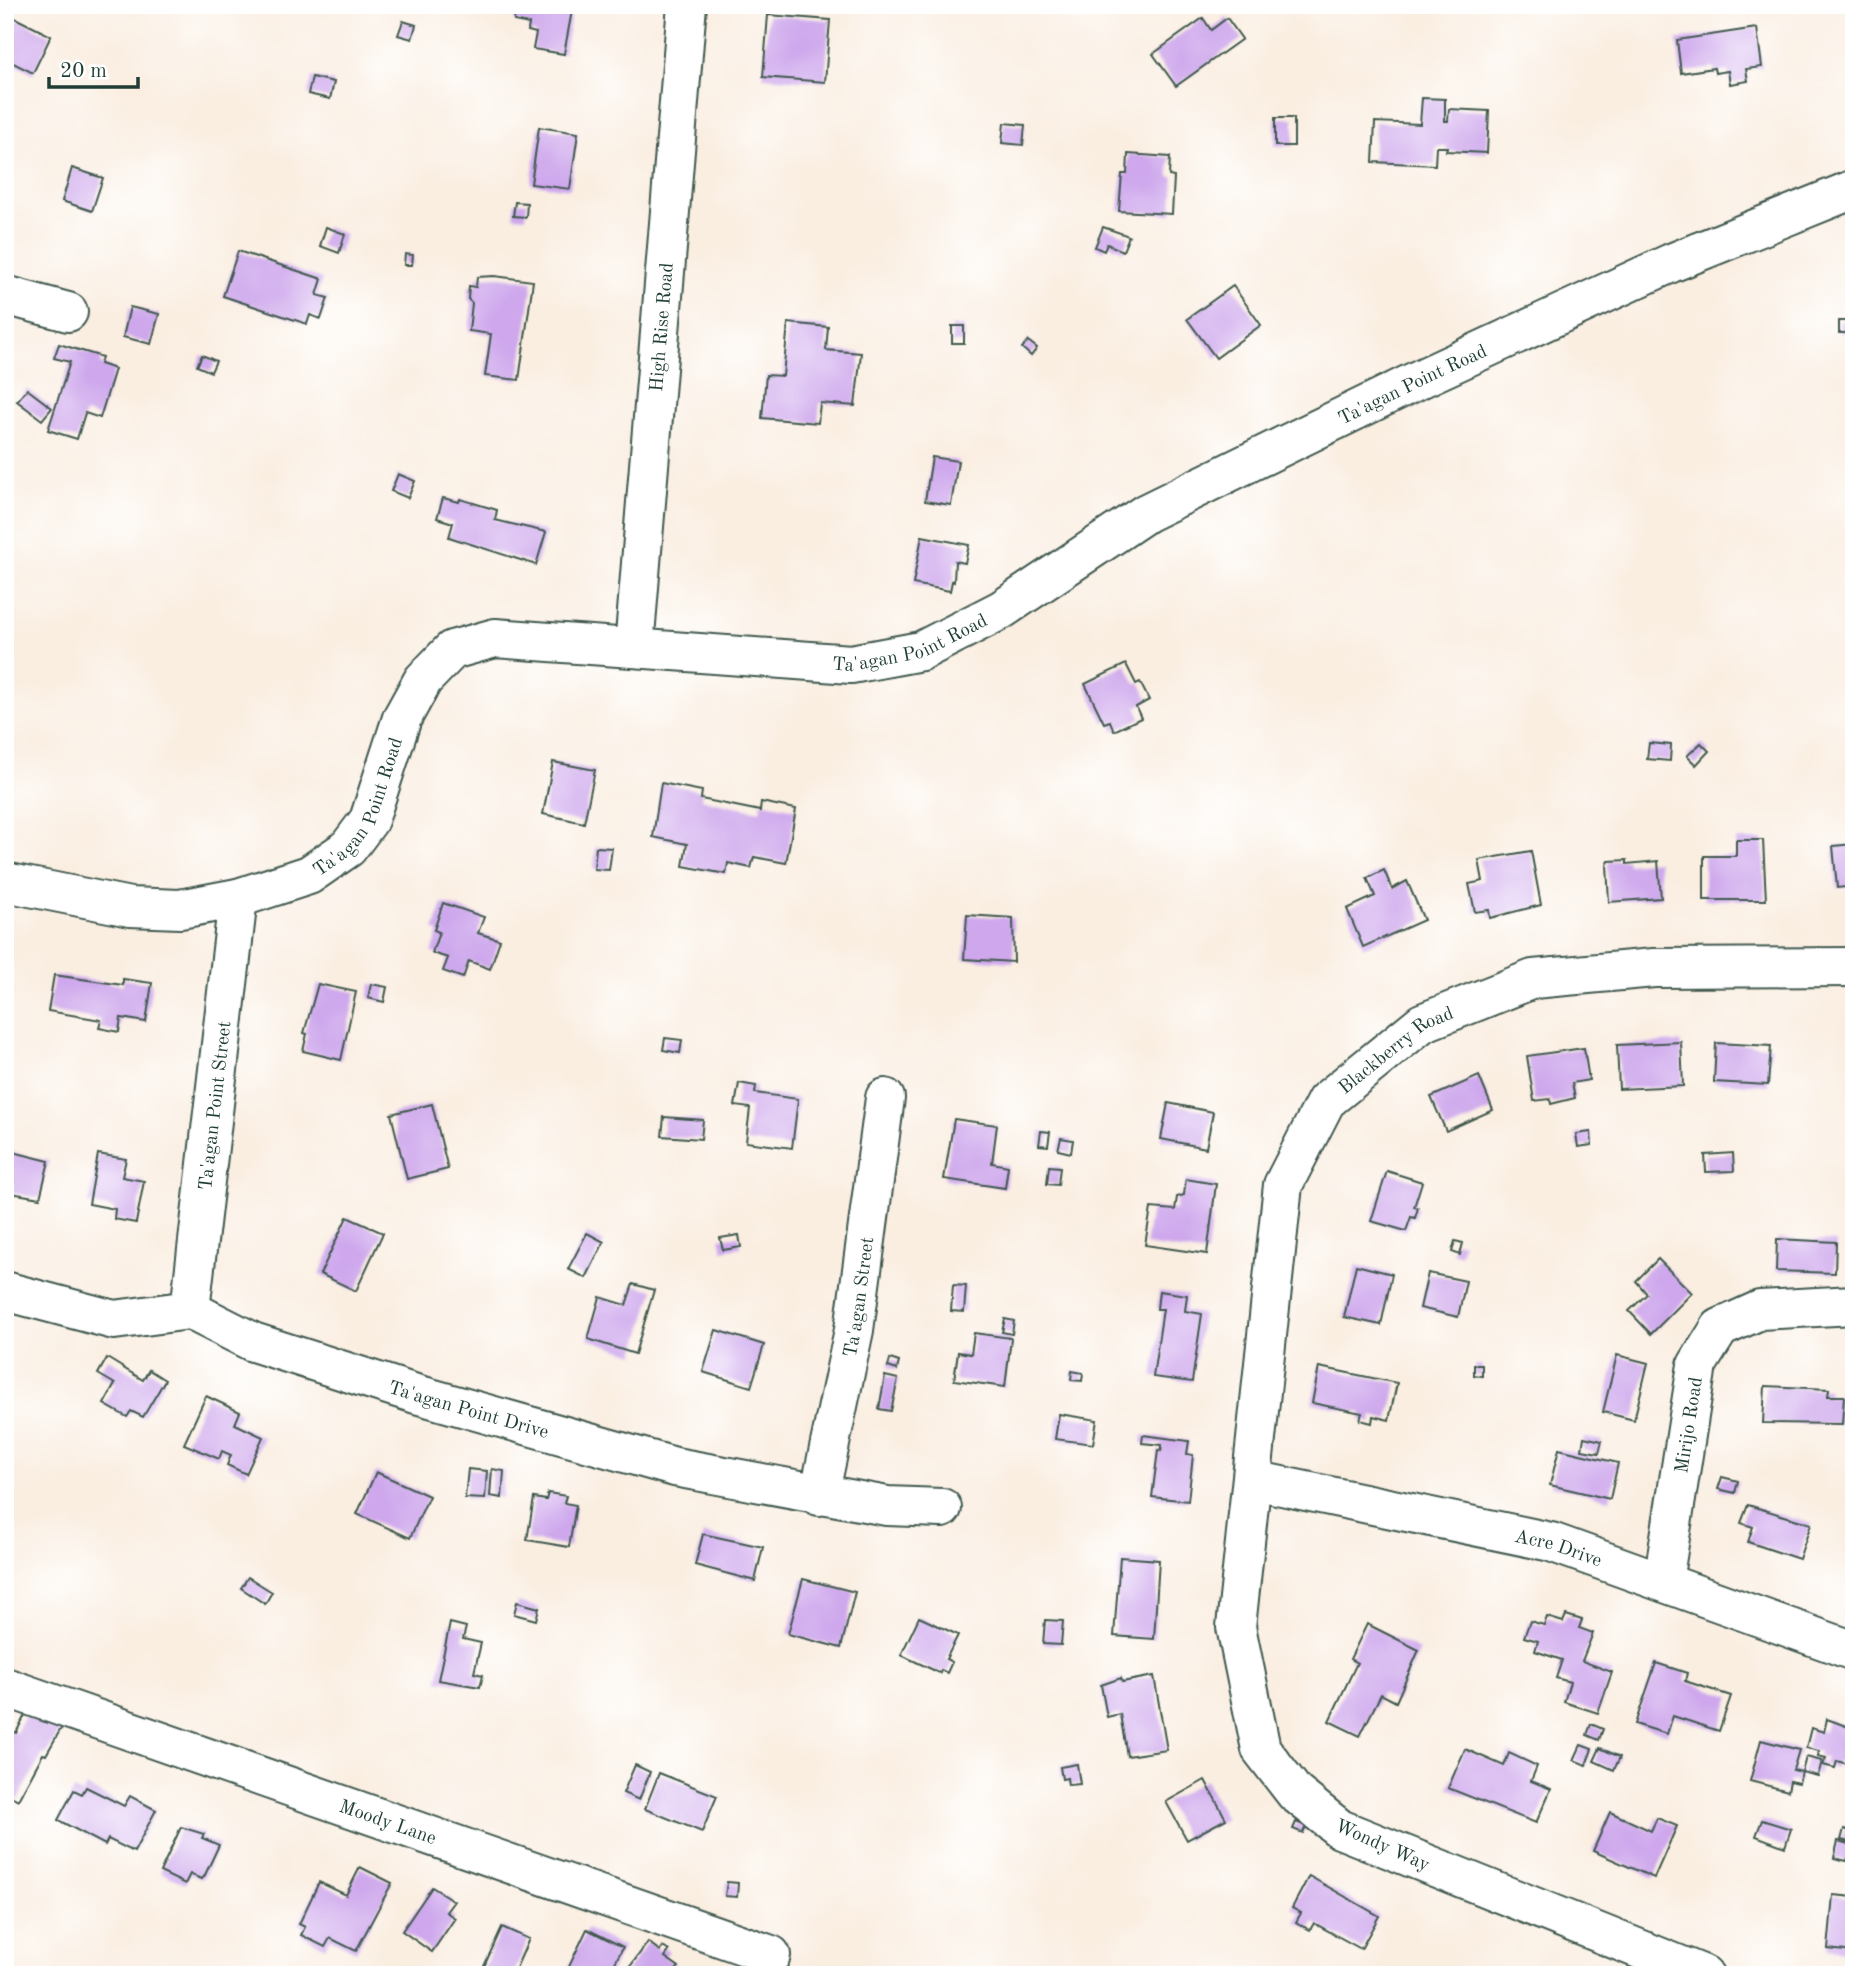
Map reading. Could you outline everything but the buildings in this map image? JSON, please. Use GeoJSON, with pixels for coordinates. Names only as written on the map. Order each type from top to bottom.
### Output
{"type":"FeatureCollection","features":[{"type":"Feature","properties":{"kind":"street","name":"High Rise Road"},"geometry":{"type":"LineString","coordinates":[[634,648],[687,5]]}},
{"type":"Feature","properties":{"kind":"street","name":"Ta'agan Point Road"},"geometry":{"type":"LineString","coordinates":[[5,882],[130,907],[180,909],[238,898],[309,875],[348,848],[369,820],[402,718],[423,680],[452,650],[495,638],[851,664],[920,650],[1001,610],[1146,513],[1424,377],[1671,263],[1854,189]]}},
{"type":"Feature","properties":{"kind":"street"},"geometry":{"type":"LineString","coordinates":[[5,295],[68,312]]}},
{"type":"Feature","properties":{"kind":"street","name":"Ta'agan Point Street"},"geometry":{"type":"LineString","coordinates":[[190,1310],[238,898]]}},
{"type":"Feature","properties":{"kind":"street","name":"Blackberry Road"},"geometry":{"type":"LineString","coordinates":[[1253,1480],[1283,1185],[1326,1101],[1422,1023],[1533,979],[1654,968],[1854,967]]}},
{"type":"Feature","properties":{"kind":"street","name":"Ta'agan Street"},"geometry":{"type":"LineString","coordinates":[[819,1496],[854,1330],[885,1098]]}},
{"type":"Feature","properties":{"kind":"street"},"geometry":{"type":"LineString","coordinates":[[5,1292],[114,1320],[190,1310]]}},
{"type":"Feature","properties":{"kind":"street","name":"Mirijo Road"},"geometry":{"type":"LineString","coordinates":[[1662,1582],[1697,1365],[1720,1328],[1760,1310],[1854,1305]]}},
{"type":"Feature","properties":{"kind":"street","name":"Ta'agan Point Drive"},"geometry":{"type":"LineString","coordinates":[[190,1310],[253,1342],[416,1394],[675,1467],[819,1496],[887,1506],[942,1508]]}},
{"type":"Feature","properties":{"kind":"street","name":"Acre Drive"},"geometry":{"type":"LineString","coordinates":[[1253,1480],[1551,1542],[1854,1651]]}},
{"type":"Feature","properties":{"kind":"street","name":"Wondy Way"},"geometry":{"type":"LineString","coordinates":[[1253,1480],[1236,1628],[1261,1749],[1295,1793],[1340,1829],[1704,1975]]}},
{"type":"Feature","properties":{"kind":"street","name":"Moody Lane"},"geometry":{"type":"LineString","coordinates":[[5,1687],[687,1923],[771,1955]]}}]}
